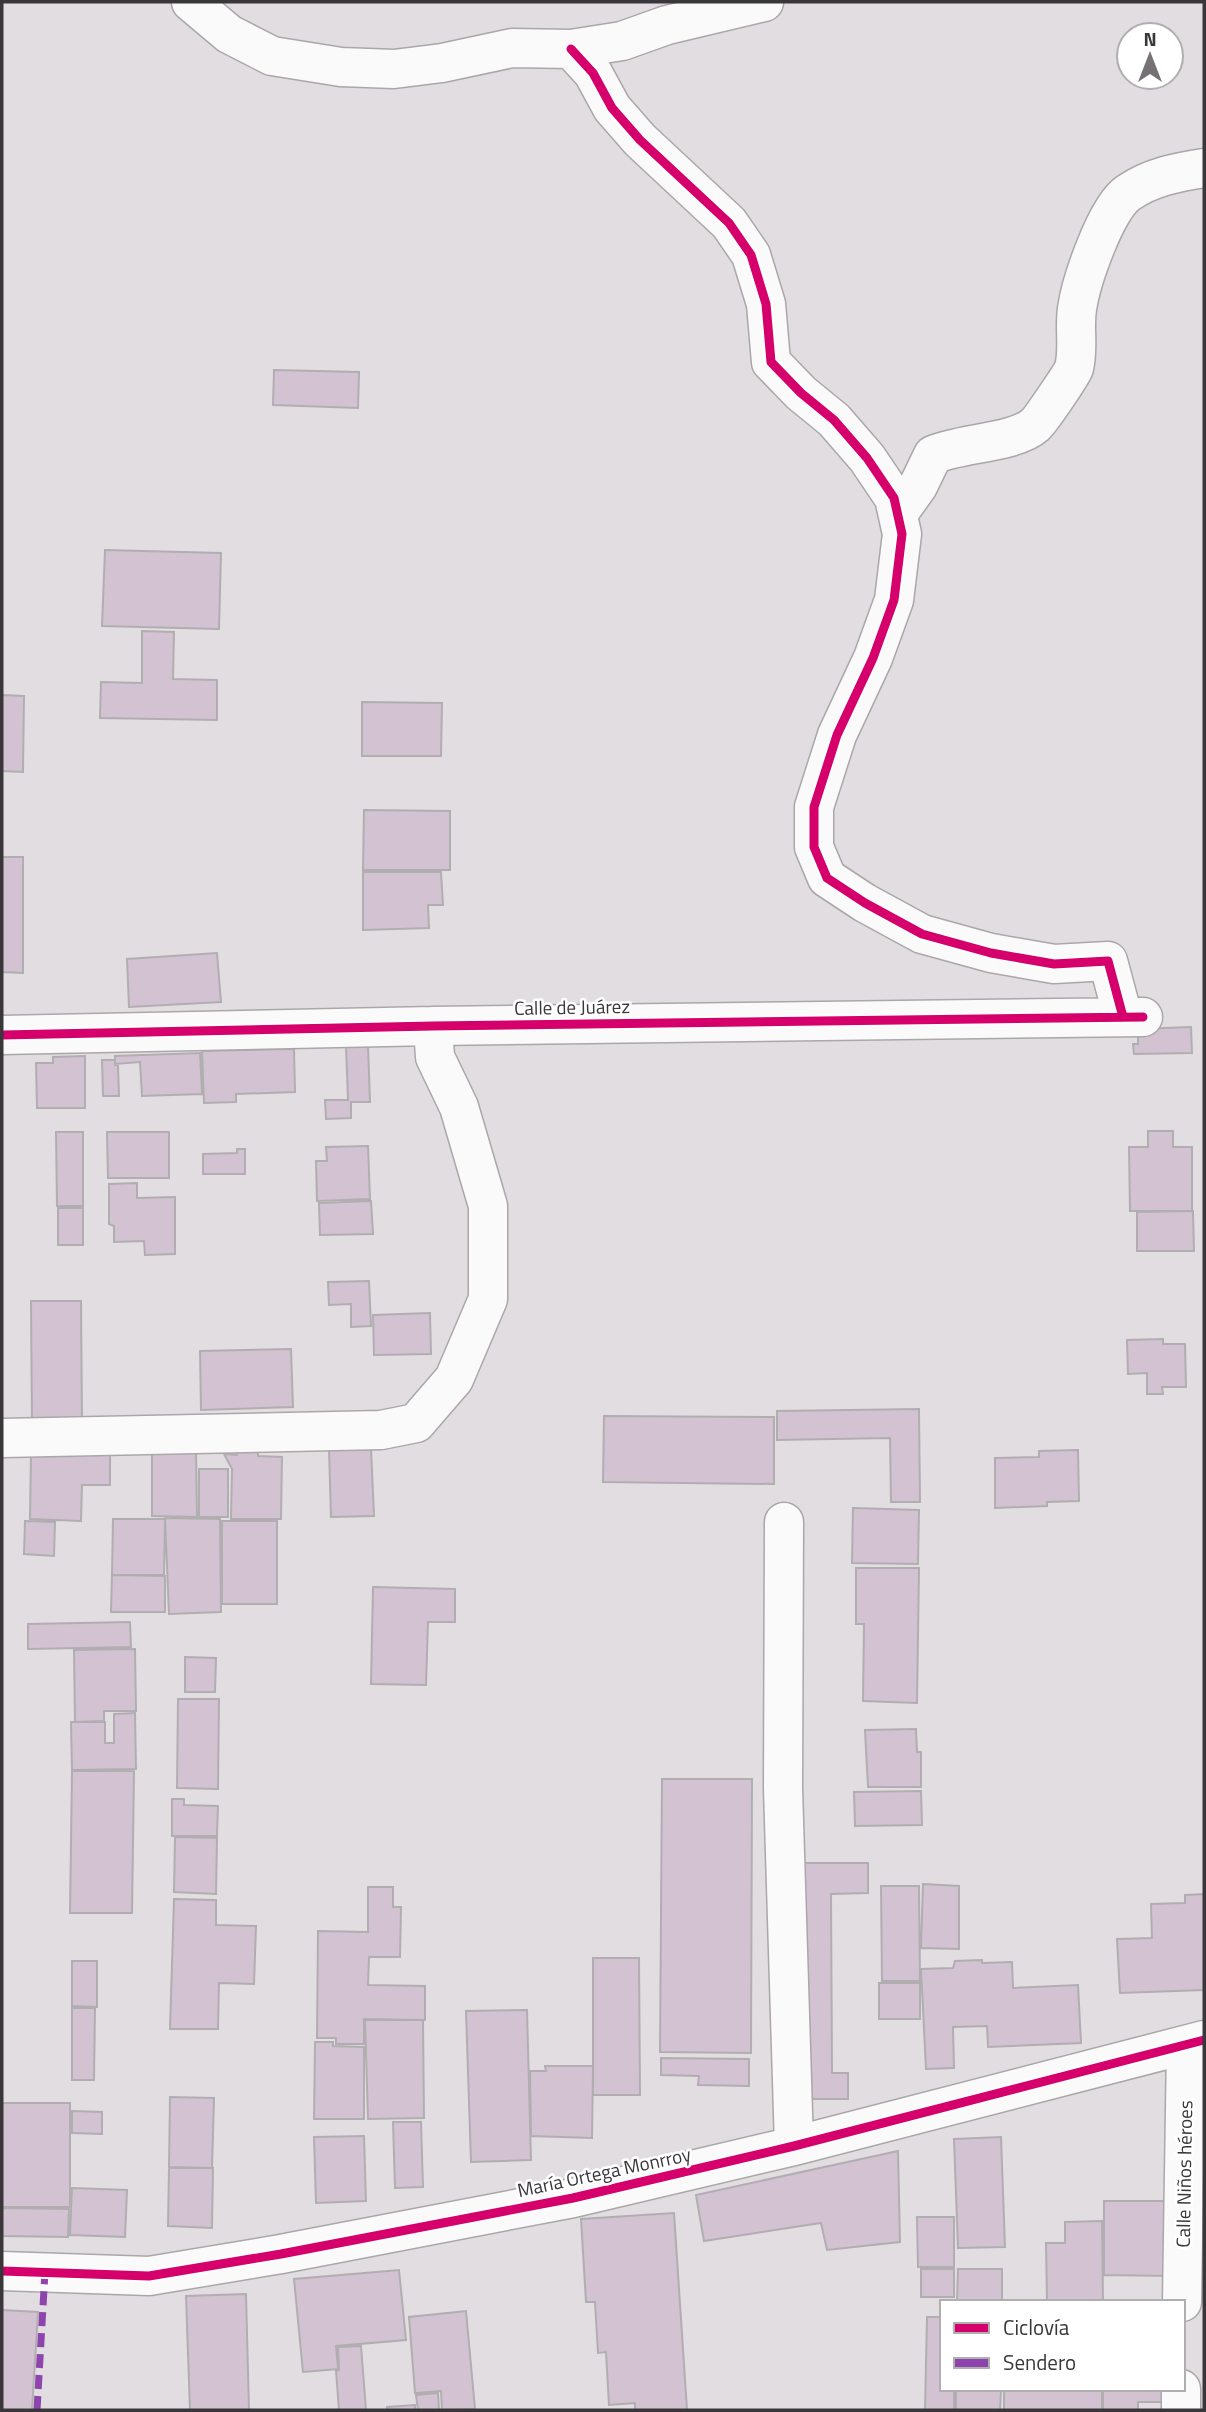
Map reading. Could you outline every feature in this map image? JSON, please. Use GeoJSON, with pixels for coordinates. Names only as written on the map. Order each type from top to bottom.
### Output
{"type":"FeatureCollection","features":[{"type":"Feature","properties":{"kind":"street"},"geometry":{"type":"LineString","coordinates":[[191,2],[229,34],[272,56],[341,67],[394,69],[442,63],[512,47],[571,49],[622,41],[667,25],[764,2]]}},
{"type":"Feature","properties":{"kind":"street"},"geometry":{"type":"LineString","coordinates":[[571,49],[593,73],[612,108],[640,140],[729,223],[751,255],[766,304],[771,362],[801,393],[834,420],[867,458],[894,498],[898,514]]}},
{"type":"Feature","properties":{"kind":"street"},"geometry":{"type":"LineString","coordinates":[[898,514],[918,486],[933,455],[950,447],[1008,437],[1035,426],[1074,369],[1077,308],[1100,234],[1125,194],[1147,181],[1204,168]]}},
{"type":"Feature","properties":{"kind":"street","name":"Calle de Juárez"},"geometry":{"type":"LineString","coordinates":[[2,1035],[433,1026],[1133,1017],[1108,961],[1054,964],[991,953],[922,934],[865,903],[827,878],[814,847],[814,807],[838,735],[873,658],[894,600],[902,534],[898,514]]}},
{"type":"Feature","properties":{"kind":"street"},"geometry":{"type":"LineString","coordinates":[[2,1438],[381,1430],[416,1423],[454,1379],[488,1299],[488,1206],[459,1107],[435,1057],[433,1026]]}},
{"type":"Feature","properties":{"kind":"street"},"geometry":{"type":"LineString","coordinates":[[784,1522],[783,1788],[794,2146]]}},
{"type":"Feature","properties":{"kind":"street","name":"María Ortega Monrroy"},"geometry":{"type":"LineString","coordinates":[[2,2271],[149,2276],[281,2254],[573,2198],[794,2146],[1195,2043]]}},
{"type":"Feature","properties":{"kind":"street","name":"Calle Niños héroes"},"geometry":{"type":"LineString","coordinates":[[1182,2300],[1195,2043]]}},
{"type":"Feature","properties":{"kind":"street"},"geometry":{"type":"LineString","coordinates":[[1181,2391],[1181,2410]]}},
{"type":"Feature","properties":{"kind":"building"},"geometry":{"type":"Polygon","coordinates":[[[274,370],[359,372],[358,408],[273,405],[274,370]]]}},
{"type":"Feature","properties":{"kind":"building"},"geometry":{"type":"Polygon","coordinates":[[[105,550],[221,553],[219,629],[102,626],[105,550]]]}},
{"type":"Feature","properties":{"kind":"building"},"geometry":{"type":"Polygon","coordinates":[[[142,631],[174,632],[173,679],[217,680],[217,720],[100,718],[101,682],[142,683],[142,631]]]}},
{"type":"Feature","properties":{"kind":"building"},"geometry":{"type":"Polygon","coordinates":[[[2,695],[24,696],[23,772],[2,771],[2,695]]]}},
{"type":"Feature","properties":{"kind":"building"},"geometry":{"type":"Polygon","coordinates":[[[362,702],[442,703],[441,756],[362,756],[362,702]]]}},
{"type":"Feature","properties":{"kind":"building"},"geometry":{"type":"Polygon","coordinates":[[[364,810],[450,811],[450,870],[363,870],[364,810]]]}},
{"type":"Feature","properties":{"kind":"building"},"geometry":{"type":"Polygon","coordinates":[[[2,857],[23,857],[23,973],[2,972],[2,857]]]}},
{"type":"Feature","properties":{"kind":"building"},"geometry":{"type":"Polygon","coordinates":[[[363,872],[441,872],[443,905],[428,905],[429,928],[363,930],[363,872]]]}},
{"type":"Feature","properties":{"kind":"building"},"geometry":{"type":"Polygon","coordinates":[[[217,953],[221,1002],[129,1007],[127,959],[217,953]]]}},
{"type":"Feature","properties":{"kind":"building"},"geometry":{"type":"Polygon","coordinates":[[[1191,1027],[1192,1053],[1134,1054],[1133,1044],[1138,1044],[1138,1029],[1191,1027]]]}},
{"type":"Feature","properties":{"kind":"building"},"geometry":{"type":"Polygon","coordinates":[[[346,1046],[368,1046],[370,1102],[351,1102],[351,1118],[326,1119],[325,1100],[348,1100],[346,1046]]]}},
{"type":"Feature","properties":{"kind":"building"},"geometry":{"type":"Polygon","coordinates":[[[294,1049],[295,1092],[236,1094],[236,1102],[204,1103],[202,1051],[294,1049]]]}},
{"type":"Feature","properties":{"kind":"building"},"geometry":{"type":"Polygon","coordinates":[[[200,1053],[202,1094],[142,1096],[140,1062],[115,1064],[115,1056],[200,1053]]]}},
{"type":"Feature","properties":{"kind":"building"},"geometry":{"type":"Polygon","coordinates":[[[85,1056],[85,1108],[37,1108],[36,1063],[53,1063],[53,1057],[85,1056]]]}},
{"type":"Feature","properties":{"kind":"building"},"geometry":{"type":"Polygon","coordinates":[[[102,1060],[115,1060],[115,1065],[118,1065],[119,1096],[103,1096],[102,1060]]]}},
{"type":"Feature","properties":{"kind":"building"},"geometry":{"type":"Polygon","coordinates":[[[1148,1131],[1173,1131],[1173,1147],[1192,1147],[1192,1211],[1130,1211],[1129,1147],[1148,1147],[1148,1131]]]}},
{"type":"Feature","properties":{"kind":"building"},"geometry":{"type":"Polygon","coordinates":[[[56,1132],[83,1132],[83,1206],[57,1206],[56,1132]]]}},
{"type":"Feature","properties":{"kind":"building"},"geometry":{"type":"Polygon","coordinates":[[[107,1132],[169,1132],[169,1178],[108,1178],[107,1132]]]}},
{"type":"Feature","properties":{"kind":"building"},"geometry":{"type":"Polygon","coordinates":[[[368,1146],[370,1199],[317,1201],[316,1161],[327,1161],[326,1147],[368,1146]]]}},
{"type":"Feature","properties":{"kind":"building"},"geometry":{"type":"Polygon","coordinates":[[[237,1149],[245,1149],[245,1174],[203,1174],[203,1154],[237,1153],[237,1149]]]}},
{"type":"Feature","properties":{"kind":"building"},"geometry":{"type":"Polygon","coordinates":[[[137,1183],[137,1198],[175,1197],[175,1254],[145,1255],[144,1241],[114,1242],[114,1226],[109,1224],[109,1184],[137,1183]]]}},
{"type":"Feature","properties":{"kind":"building"},"geometry":{"type":"Polygon","coordinates":[[[371,1201],[373,1234],[320,1235],[319,1203],[371,1201]]]}},
{"type":"Feature","properties":{"kind":"building"},"geometry":{"type":"Polygon","coordinates":[[[58,1208],[83,1208],[83,1245],[58,1245],[58,1208]]]}},
{"type":"Feature","properties":{"kind":"building"},"geometry":{"type":"Polygon","coordinates":[[[1193,1211],[1194,1251],[1137,1251],[1137,1212],[1193,1211]]]}},
{"type":"Feature","properties":{"kind":"building"},"geometry":{"type":"Polygon","coordinates":[[[369,1281],[371,1326],[351,1327],[351,1304],[329,1305],[328,1282],[369,1281]]]}},
{"type":"Feature","properties":{"kind":"building"},"geometry":{"type":"Polygon","coordinates":[[[31,1301],[81,1301],[82,1423],[32,1423],[31,1301]]]}},
{"type":"Feature","properties":{"kind":"building"},"geometry":{"type":"Polygon","coordinates":[[[430,1313],[431,1354],[374,1355],[373,1315],[430,1313]]]}},
{"type":"Feature","properties":{"kind":"building"},"geometry":{"type":"Polygon","coordinates":[[[1163,1339],[1163,1344],[1185,1344],[1186,1387],[1162,1387],[1163,1394],[1147,1394],[1147,1373],[1128,1374],[1127,1340],[1163,1339]]]}},
{"type":"Feature","properties":{"kind":"building"},"geometry":{"type":"Polygon","coordinates":[[[291,1349],[293,1407],[201,1410],[200,1351],[291,1349]]]}},
{"type":"Feature","properties":{"kind":"building"},"geometry":{"type":"Polygon","coordinates":[[[919,1409],[920,1502],[891,1502],[890,1438],[777,1440],[777,1411],[919,1409]]]}},
{"type":"Feature","properties":{"kind":"building"},"geometry":{"type":"Polygon","coordinates":[[[604,1416],[774,1417],[774,1484],[603,1482],[604,1416]]]}},
{"type":"Feature","properties":{"kind":"building"},"geometry":{"type":"Polygon","coordinates":[[[237,1448],[258,1449],[258,1456],[282,1457],[281,1519],[231,1519],[232,1469],[224,1454],[237,1455],[237,1448]]]}},
{"type":"Feature","properties":{"kind":"building"},"geometry":{"type":"Polygon","coordinates":[[[371,1448],[374,1516],[331,1517],[329,1449],[371,1448]]]}},
{"type":"Feature","properties":{"kind":"building"},"geometry":{"type":"Polygon","coordinates":[[[196,1450],[197,1517],[152,1516],[152,1452],[196,1450]]]}},
{"type":"Feature","properties":{"kind":"building"},"geometry":{"type":"Polygon","coordinates":[[[1078,1450],[1079,1501],[1047,1502],[1047,1506],[995,1508],[995,1458],[1039,1457],[1039,1451],[1078,1450]]]}},
{"type":"Feature","properties":{"kind":"building"},"geometry":{"type":"Polygon","coordinates":[[[31,1452],[110,1454],[110,1485],[82,1485],[81,1521],[30,1519],[31,1452]]]}},
{"type":"Feature","properties":{"kind":"building"},"geometry":{"type":"Polygon","coordinates":[[[199,1469],[228,1469],[228,1517],[199,1517],[199,1469]]]}},
{"type":"Feature","properties":{"kind":"building"},"geometry":{"type":"Polygon","coordinates":[[[853,1508],[919,1510],[918,1564],[852,1563],[853,1508]]]}},
{"type":"Feature","properties":{"kind":"building"},"geometry":{"type":"Polygon","coordinates":[[[165,1518],[220,1519],[221,1612],[169,1614],[165,1518]]]}},
{"type":"Feature","properties":{"kind":"building"},"geometry":{"type":"Polygon","coordinates":[[[113,1519],[165,1519],[164,1575],[112,1575],[113,1519]]]}},
{"type":"Feature","properties":{"kind":"building"},"geometry":{"type":"Polygon","coordinates":[[[25,1521],[55,1522],[54,1556],[24,1554],[25,1521]]]}},
{"type":"Feature","properties":{"kind":"building"},"geometry":{"type":"Polygon","coordinates":[[[222,1521],[277,1521],[277,1604],[222,1604],[222,1521]]]}},
{"type":"Feature","properties":{"kind":"building"},"geometry":{"type":"Polygon","coordinates":[[[856,1568],[919,1568],[917,1703],[863,1701],[864,1624],[856,1624],[856,1568]]]}},
{"type":"Feature","properties":{"kind":"building"},"geometry":{"type":"Polygon","coordinates":[[[112,1575],[165,1576],[165,1612],[111,1612],[112,1575]]]}},
{"type":"Feature","properties":{"kind":"building"},"geometry":{"type":"Polygon","coordinates":[[[373,1587],[455,1589],[455,1622],[428,1622],[426,1685],[371,1684],[373,1587]]]}},
{"type":"Feature","properties":{"kind":"building"},"geometry":{"type":"Polygon","coordinates":[[[130,1622],[131,1647],[28,1649],[28,1624],[130,1622]]]}},
{"type":"Feature","properties":{"kind":"building"},"geometry":{"type":"Polygon","coordinates":[[[135,1649],[136,1711],[104,1711],[104,1721],[75,1722],[74,1650],[135,1649]]]}},
{"type":"Feature","properties":{"kind":"building"},"geometry":{"type":"Polygon","coordinates":[[[185,1657],[216,1658],[215,1692],[185,1692],[185,1657]]]}},
{"type":"Feature","properties":{"kind":"building"},"geometry":{"type":"Polygon","coordinates":[[[178,1699],[219,1699],[218,1789],[177,1788],[178,1699]]]}},
{"type":"Feature","properties":{"kind":"building"},"geometry":{"type":"Polygon","coordinates":[[[135,1713],[136,1769],[72,1770],[71,1722],[105,1722],[105,1743],[114,1743],[114,1714],[135,1713]]]}},
{"type":"Feature","properties":{"kind":"building"},"geometry":{"type":"Polygon","coordinates":[[[916,1729],[917,1752],[921,1752],[921,1787],[868,1787],[865,1730],[916,1729]]]}},
{"type":"Feature","properties":{"kind":"building"},"geometry":{"type":"Polygon","coordinates":[[[72,1771],[134,1771],[132,1913],[70,1913],[72,1771]]]}},
{"type":"Feature","properties":{"kind":"building"},"geometry":{"type":"Polygon","coordinates":[[[662,1779],[752,1779],[751,2053],[660,2052],[662,1779]]]}},
{"type":"Feature","properties":{"kind":"building"},"geometry":{"type":"Polygon","coordinates":[[[921,1791],[922,1825],[855,1826],[854,1792],[921,1791]]]}},
{"type":"Feature","properties":{"kind":"building"},"geometry":{"type":"Polygon","coordinates":[[[172,1799],[184,1799],[184,1805],[218,1806],[217,1836],[172,1836],[172,1799]]]}},
{"type":"Feature","properties":{"kind":"building"},"geometry":{"type":"Polygon","coordinates":[[[175,1837],[217,1838],[216,1894],[174,1892],[175,1837]]]}},
{"type":"Feature","properties":{"kind":"building"},"geometry":{"type":"Polygon","coordinates":[[[799,1863],[868,1863],[868,1893],[831,1894],[832,2073],[848,2073],[848,2099],[801,2099],[799,1863]]]}},
{"type":"Feature","properties":{"kind":"building"},"geometry":{"type":"Polygon","coordinates":[[[923,1884],[959,1886],[959,1949],[921,1948],[923,1884]]]}},
{"type":"Feature","properties":{"kind":"building"},"geometry":{"type":"Polygon","coordinates":[[[881,1886],[919,1886],[920,1981],[882,1981],[881,1886]]]}},
{"type":"Feature","properties":{"kind":"building"},"geometry":{"type":"Polygon","coordinates":[[[368,1887],[393,1887],[393,1907],[401,1907],[400,1957],[369,1957],[368,1985],[425,1986],[425,2020],[364,2019],[364,2044],[336,2044],[336,2038],[317,2038],[318,1931],[368,1932],[368,1887]]]}},
{"type":"Feature","properties":{"kind":"building"},"geometry":{"type":"Polygon","coordinates":[[[1204,1894],[1204,1990],[1120,1993],[1117,1939],[1152,1938],[1151,1904],[1185,1903],[1185,1895],[1204,1894]]]}},
{"type":"Feature","properties":{"kind":"building"},"geometry":{"type":"Polygon","coordinates":[[[174,1899],[216,1900],[216,1925],[256,1926],[254,1984],[219,1983],[218,2029],[170,2029],[174,1899]]]}},
{"type":"Feature","properties":{"kind":"building"},"geometry":{"type":"Polygon","coordinates":[[[593,1958],[639,1958],[640,2095],[593,2095],[593,1958]]]}},
{"type":"Feature","properties":{"kind":"building"},"geometry":{"type":"Polygon","coordinates":[[[982,1960],[982,1963],[1012,1962],[1013,1988],[1078,1985],[1081,2043],[988,2047],[987,2026],[953,2027],[954,2068],[926,2069],[921,1969],[953,1968],[955,1961],[982,1960]]]}},
{"type":"Feature","properties":{"kind":"building"},"geometry":{"type":"Polygon","coordinates":[[[72,1961],[97,1961],[97,2007],[72,2006],[72,1961]]]}},
{"type":"Feature","properties":{"kind":"building"},"geometry":{"type":"Polygon","coordinates":[[[879,1983],[920,1983],[920,2019],[879,2019],[879,1983]]]}},
{"type":"Feature","properties":{"kind":"building"},"geometry":{"type":"Polygon","coordinates":[[[72,2008],[95,2008],[94,2080],[72,2080],[72,2008]]]}},
{"type":"Feature","properties":{"kind":"building"},"geometry":{"type":"Polygon","coordinates":[[[527,2010],[531,2160],[471,2162],[466,2011],[527,2010]]]}},
{"type":"Feature","properties":{"kind":"building"},"geometry":{"type":"Polygon","coordinates":[[[365,2020],[423,2020],[424,2118],[368,2119],[365,2020]]]}},
{"type":"Feature","properties":{"kind":"building"},"geometry":{"type":"Polygon","coordinates":[[[315,2042],[333,2042],[333,2046],[364,2047],[364,2119],[314,2119],[315,2042]]]}},
{"type":"Feature","properties":{"kind":"building"},"geometry":{"type":"Polygon","coordinates":[[[661,2058],[749,2059],[749,2086],[698,2085],[699,2076],[661,2075],[661,2058]]]}},
{"type":"Feature","properties":{"kind":"building"},"geometry":{"type":"Polygon","coordinates":[[[545,2066],[593,2066],[592,2138],[531,2136],[530,2071],[546,2071],[545,2066]]]}},
{"type":"Feature","properties":{"kind":"building"},"geometry":{"type":"Polygon","coordinates":[[[170,2097],[214,2098],[212,2168],[169,2167],[170,2097]]]}},
{"type":"Feature","properties":{"kind":"building"},"geometry":{"type":"Polygon","coordinates":[[[2,2103],[70,2103],[70,2207],[2,2207],[2,2103]]]}},
{"type":"Feature","properties":{"kind":"building"},"geometry":{"type":"Polygon","coordinates":[[[72,2111],[102,2112],[102,2134],[72,2133],[72,2111]]]}},
{"type":"Feature","properties":{"kind":"building"},"geometry":{"type":"Polygon","coordinates":[[[393,2122],[421,2122],[423,2187],[395,2188],[393,2122]]]}},
{"type":"Feature","properties":{"kind":"building"},"geometry":{"type":"Polygon","coordinates":[[[364,2136],[366,2201],[316,2203],[314,2137],[364,2136]]]}},
{"type":"Feature","properties":{"kind":"building"},"geometry":{"type":"Polygon","coordinates":[[[1001,2137],[1005,2247],[958,2248],[954,2139],[1001,2137]]]}},
{"type":"Feature","properties":{"kind":"building"},"geometry":{"type":"Polygon","coordinates":[[[898,2151],[900,2242],[827,2250],[821,2223],[704,2241],[696,2195],[898,2151]]]}},
{"type":"Feature","properties":{"kind":"building"},"geometry":{"type":"Polygon","coordinates":[[[169,2168],[213,2168],[212,2228],[168,2226],[169,2168]]]}},
{"type":"Feature","properties":{"kind":"building"},"geometry":{"type":"Polygon","coordinates":[[[72,2188],[127,2190],[125,2237],[70,2235],[72,2188]]]}},
{"type":"Feature","properties":{"kind":"building"},"geometry":{"type":"Polygon","coordinates":[[[1104,2201],[1172,2201],[1171,2276],[1104,2275],[1104,2201]]]}},
{"type":"Feature","properties":{"kind":"building"},"geometry":{"type":"Polygon","coordinates":[[[2,2208],[69,2209],[68,2237],[2,2236],[2,2208]]]}},
{"type":"Feature","properties":{"kind":"building"},"geometry":{"type":"Polygon","coordinates":[[[674,2213],[687,2410],[635,2410],[635,2403],[609,2405],[606,2352],[598,2353],[595,2302],[586,2302],[581,2219],[674,2213]]]}},
{"type":"Feature","properties":{"kind":"building"},"geometry":{"type":"Polygon","coordinates":[[[917,2217],[954,2217],[954,2267],[918,2267],[917,2217]]]}},
{"type":"Feature","properties":{"kind":"building"},"geometry":{"type":"Polygon","coordinates":[[[1102,2221],[1103,2300],[1047,2300],[1046,2243],[1065,2243],[1065,2222],[1102,2221]]]}},
{"type":"Feature","properties":{"kind":"building"},"geometry":{"type":"Polygon","coordinates":[[[921,2269],[954,2269],[954,2297],[921,2297],[921,2269]]]}},
{"type":"Feature","properties":{"kind":"building"},"geometry":{"type":"Polygon","coordinates":[[[958,2269],[1002,2269],[1002,2300],[957,2300],[958,2269]]]}},
{"type":"Feature","properties":{"kind":"building"},"geometry":{"type":"Polygon","coordinates":[[[399,2270],[406,2340],[336,2346],[338,2369],[303,2372],[294,2279],[399,2270]]]}},
{"type":"Feature","properties":{"kind":"building"},"geometry":{"type":"Polygon","coordinates":[[[246,2294],[249,2410],[190,2410],[186,2296],[246,2294]]]}},
{"type":"Feature","properties":{"kind":"building"},"geometry":{"type":"Polygon","coordinates":[[[2,2310],[38,2312],[32,2410],[2,2410],[2,2310]]]}},
{"type":"Feature","properties":{"kind":"building"},"geometry":{"type":"Polygon","coordinates":[[[466,2311],[475,2409],[442,2410],[441,2391],[415,2393],[409,2317],[466,2311]]]}},
{"type":"Feature","properties":{"kind":"building"},"geometry":{"type":"Polygon","coordinates":[[[927,2317],[940,2317],[940,2391],[954,2391],[954,2410],[925,2410],[927,2317]]]}},
{"type":"Feature","properties":{"kind":"building"},"geometry":{"type":"Polygon","coordinates":[[[361,2346],[366,2410],[339,2410],[336,2371],[339,2370],[338,2347],[361,2346]]]}},
{"type":"Feature","properties":{"kind":"building"},"geometry":{"type":"Polygon","coordinates":[[[956,2391],[1001,2391],[1000,2410],[956,2410],[956,2391]]]}},
{"type":"Feature","properties":{"kind":"building"},"geometry":{"type":"Polygon","coordinates":[[[1004,2391],[1102,2391],[1102,2410],[1004,2410],[1004,2391]]]}},
{"type":"Feature","properties":{"kind":"building"},"geometry":{"type":"Polygon","coordinates":[[[1103,2391],[1167,2391],[1167,2402],[1138,2402],[1138,2410],[1103,2410],[1103,2391]]]}},
{"type":"Feature","properties":{"kind":"building"},"geometry":{"type":"Polygon","coordinates":[[[438,2393],[439,2410],[418,2410],[416,2395],[438,2393]]]}},
{"type":"Feature","properties":{"kind":"building"},"geometry":{"type":"Polygon","coordinates":[[[415,2405],[415,2410],[387,2410],[387,2407],[415,2405]]]}},
{"type":"Feature","properties":{"kind":"marked path"},"geometry":{"type":"LineString","coordinates":[[37,2410],[45,2272]]}},
{"type":"Feature","properties":{"kind":"cycle path"},"geometry":{"type":"LineString","coordinates":[[571,49],[593,73],[612,108],[640,140],[729,223],[751,255],[766,304],[771,362],[801,393],[834,420],[867,458],[894,498],[902,534],[894,600],[873,658],[837,735],[814,807],[814,847],[827,878],[865,903],[922,934],[991,953],[1054,964],[1108,961],[1123,1017]]}},
{"type":"Feature","properties":{"kind":"cycle path"},"geometry":{"type":"LineString","coordinates":[[2,1035],[433,1026],[1143,1017]]}},
{"type":"Feature","properties":{"kind":"cycle path"},"geometry":{"type":"LineString","coordinates":[[2,2271],[149,2276],[281,2254],[573,2198],[794,2146],[1204,2040]]}}]}
